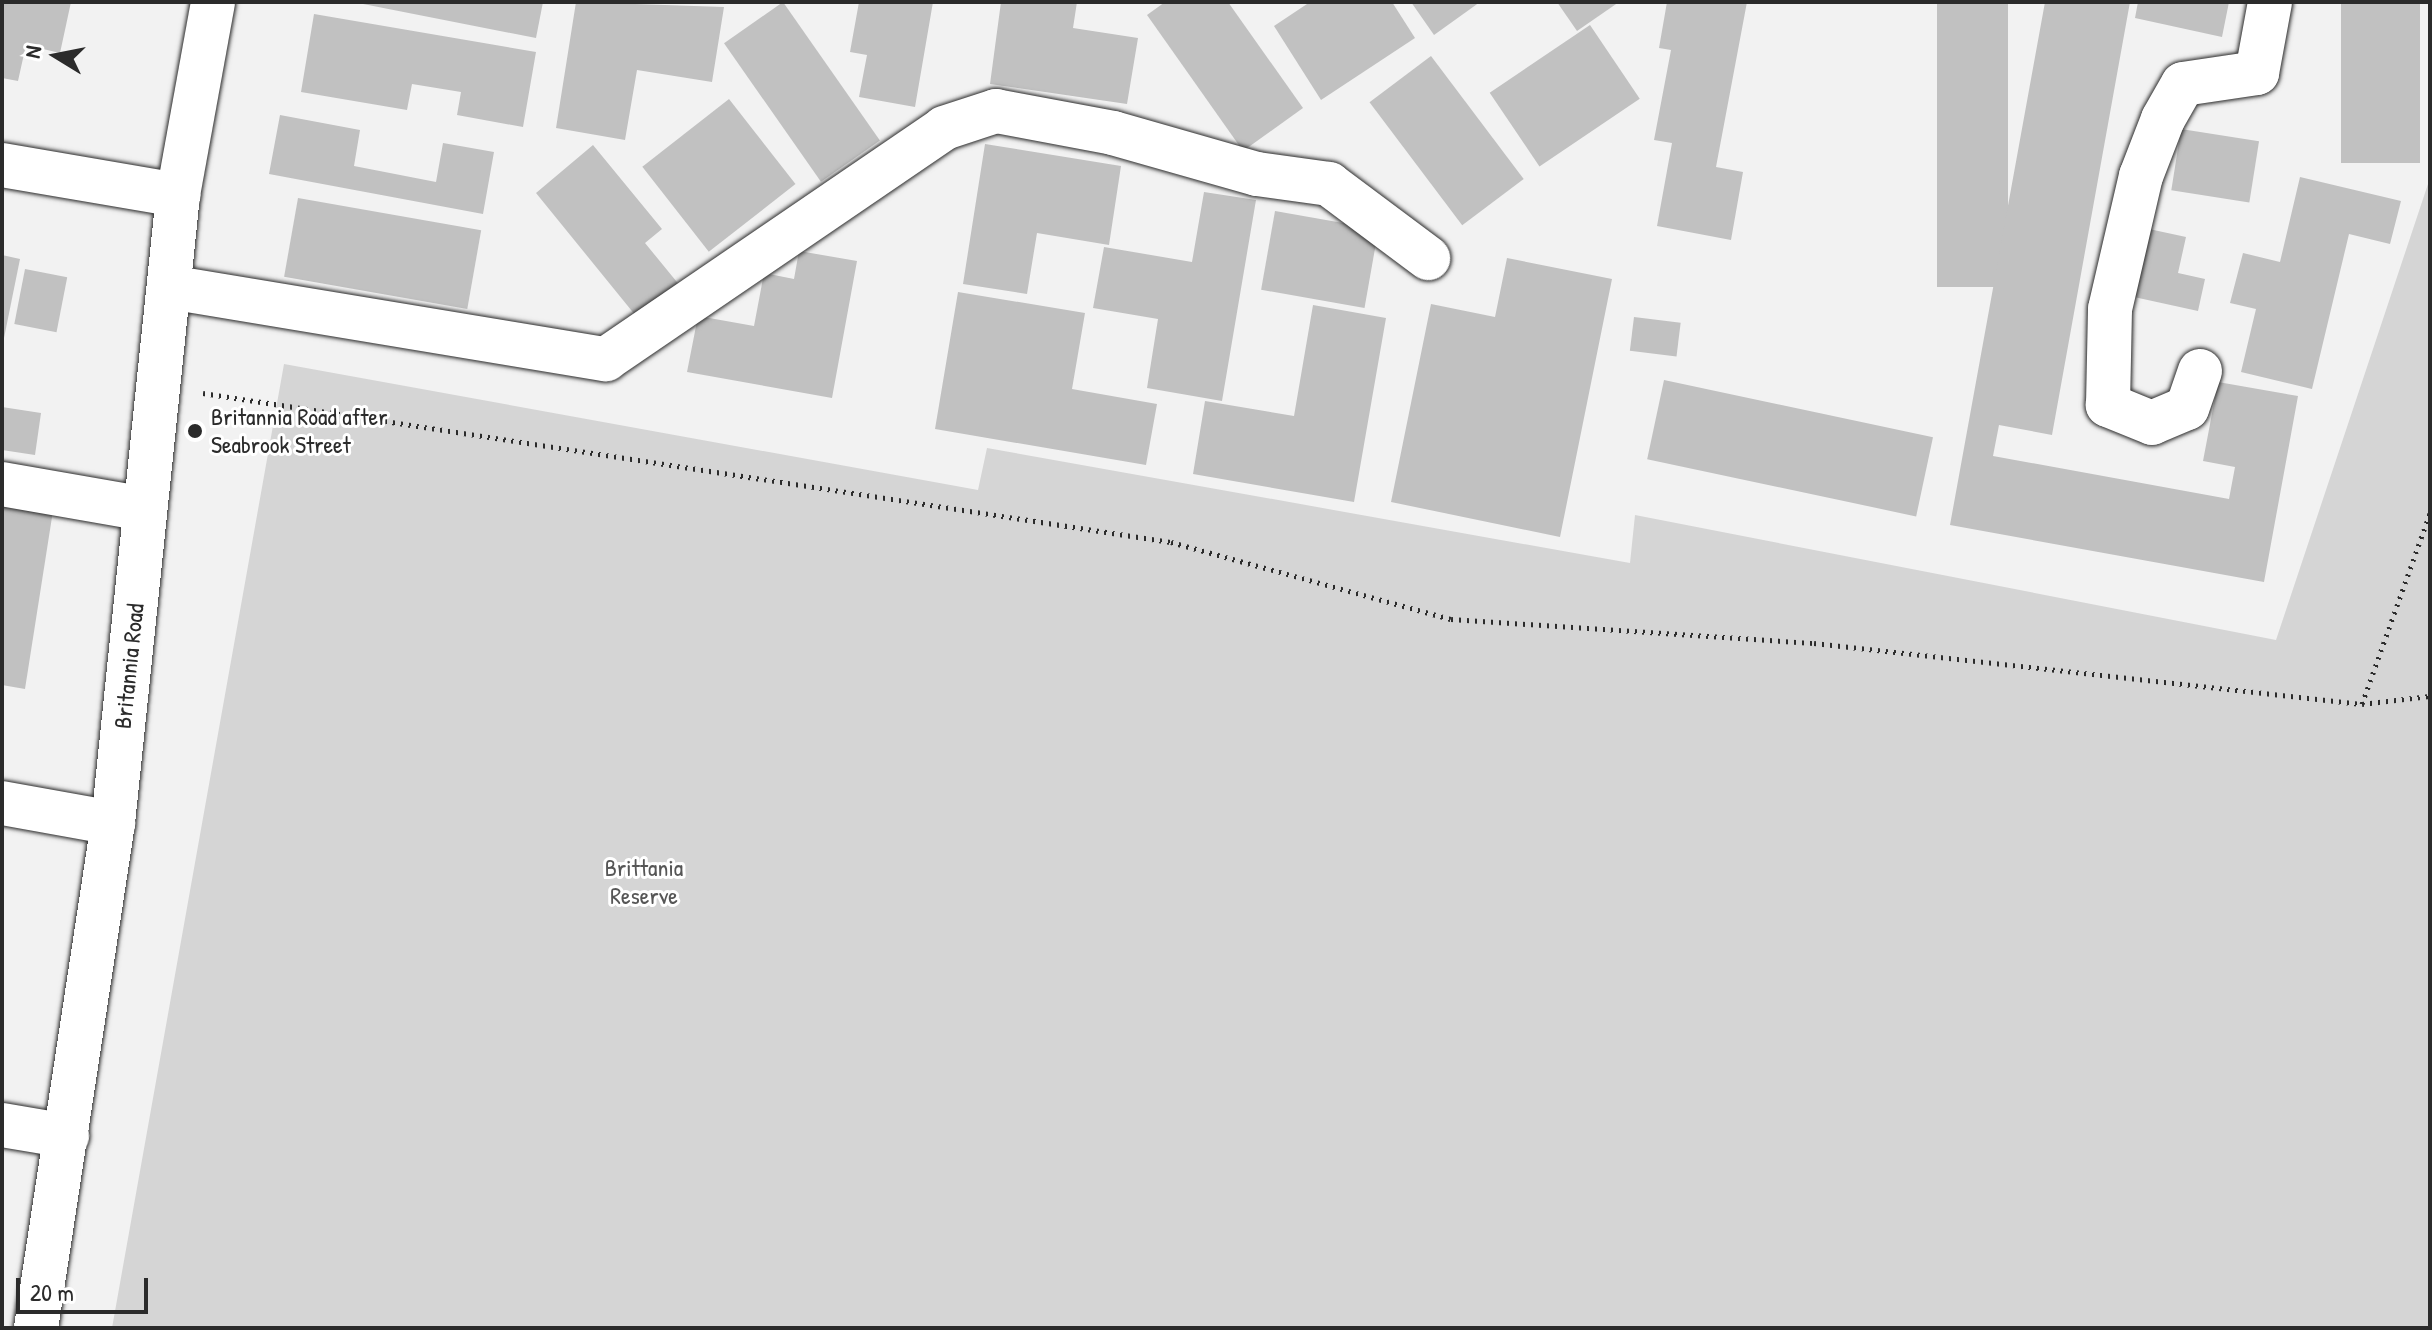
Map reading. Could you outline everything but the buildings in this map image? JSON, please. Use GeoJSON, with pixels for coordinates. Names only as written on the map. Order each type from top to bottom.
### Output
{"type":"FeatureCollection","features":[{"type":"Feature","properties":{"kind":"street","name":"Britannia Road"},"geometry":{"type":"LineString","coordinates":[[36,1328],[113,823],[178,195],[213,2]]}},
{"type":"Feature","properties":{"kind":"street"},"geometry":{"type":"LineString","coordinates":[[2200,371],[2187,408],[2152,423],[2108,405],[2110,309],[2141,176],[2163,119],[2183,84],[2257,73],[2270,2]]}},
{"type":"Feature","properties":{"kind":"street"},"geometry":{"type":"LineString","coordinates":[[169,287],[606,359],[944,128],[996,111],[1329,184],[1428,258]]}},
{"type":"Feature","properties":{"kind":"street"},"geometry":{"type":"LineString","coordinates":[[2,165],[178,195]]}},
{"type":"Feature","properties":{"kind":"street"},"geometry":{"type":"LineString","coordinates":[[2,484],[145,509]]}},
{"type":"Feature","properties":{"kind":"street"},"geometry":{"type":"LineString","coordinates":[[2,803],[113,823]]}},
{"type":"Feature","properties":{"kind":"street"},"geometry":{"type":"LineString","coordinates":[[2,1125],[67,1136]]}},
{"type":"Feature","properties":{"kind":"path"},"geometry":{"type":"LineString","coordinates":[[158,387],[1171,542],[1451,619],[1814,643],[2362,704],[2430,696]]}},
{"type":"Feature","properties":{"kind":"path"},"geometry":{"type":"LineString","coordinates":[[2362,704],[2430,513]]}},
{"type":"Feature","properties":{"kind":"green space","name":"Brittania Reserve"},"geometry":{"type":"Polygon","coordinates":[[[2430,178],[2430,1328],[112,1328],[284,364],[978,490],[987,448],[1630,563],[1635,515],[2276,640],[2430,178]]]}},
{"type":"Feature","properties":{"kind":"place","name":"Britannia Road after Seabrook Street"},"geometry":{"type":"Point","coordinates":[195,431]}}]}
